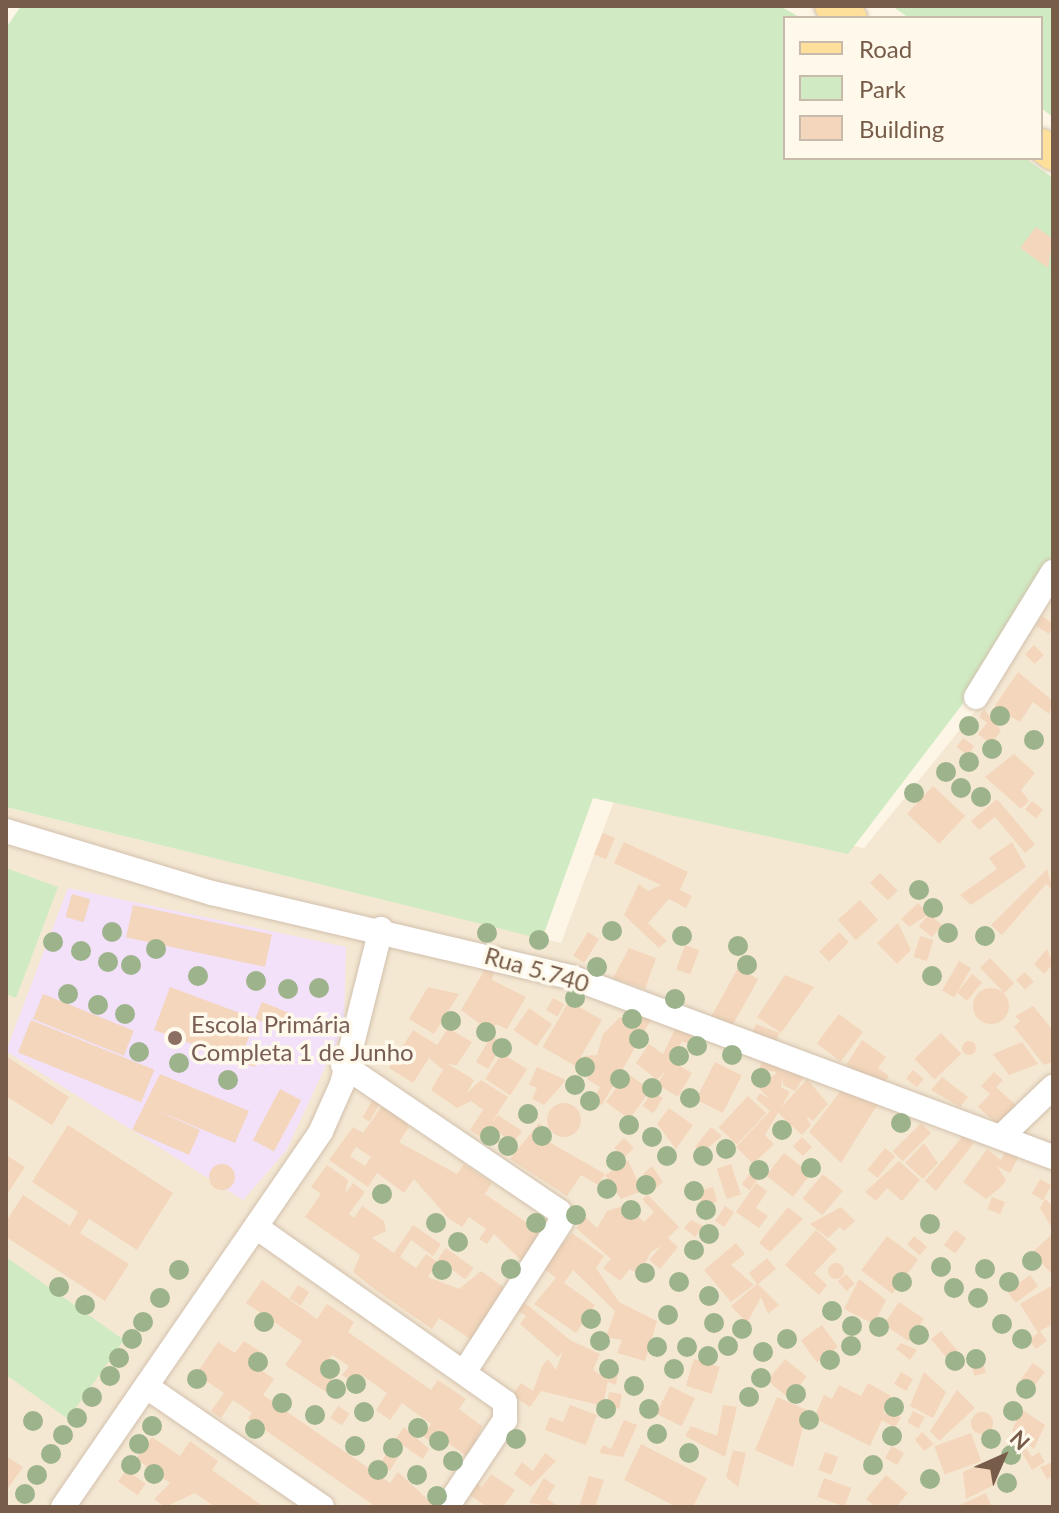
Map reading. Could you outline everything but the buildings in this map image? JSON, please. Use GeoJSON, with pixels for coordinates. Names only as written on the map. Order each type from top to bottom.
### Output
{"type":"FeatureCollection","features":[{"type":"Feature","properties":{"kind":"street"},"geometry":{"type":"LineString","coordinates":[[976,697],[1053,572]]}},
{"type":"Feature","properties":{"kind":"street","name":"Rua 5.740"},"geometry":{"type":"LineString","coordinates":[[6,831],[212,893],[381,929],[571,977],[1053,1157]]}},
{"type":"Feature","properties":{"kind":"street"},"geometry":{"type":"LineString","coordinates":[[63,1507],[321,1131],[381,929]]}},
{"type":"Feature","properties":{"kind":"street"},"geometry":{"type":"LineString","coordinates":[[343,1065],[559,1211],[561,1222],[465,1371]]}},
{"type":"Feature","properties":{"kind":"street"},"geometry":{"type":"LineString","coordinates":[[1002,1136],[1053,1087]]}},
{"type":"Feature","properties":{"kind":"street"},"geometry":{"type":"LineString","coordinates":[[256,1227],[465,1371],[508,1409],[447,1507]]}},
{"type":"Feature","properties":{"kind":"street"},"geometry":{"type":"LineString","coordinates":[[147,1387],[322,1507]]}},
{"type":"Feature","properties":{"kind":"shaded area"},"geometry":{"type":"Polygon","coordinates":[[[1053,594],[1053,1507],[6,1507],[6,807],[561,943],[614,801],[864,848],[992,690],[1053,594]]]}},
{"type":"Feature","properties":{"kind":"shaded area","name":"Escola Primária Completa 1 de Junho"},"geometry":{"type":"Polygon","coordinates":[[[68,888],[346,947],[344,1027],[286,1151],[243,1200],[6,1051],[68,888]]]}},
{"type":"Feature","properties":{"kind":"green space"},"geometry":{"type":"Polygon","coordinates":[[[21,6],[780,6],[798,16],[783,16],[783,160],[1028,160],[1053,178],[1053,562],[994,663],[848,854],[593,798],[542,939],[6,807],[6,28],[21,6]]]}},
{"type":"Feature","properties":{"kind":"green space"},"geometry":{"type":"Polygon","coordinates":[[[892,6],[1053,6],[1053,117],[1043,110],[1043,16],[906,16],[892,6]]]}},
{"type":"Feature","properties":{"kind":"green space"},"geometry":{"type":"Polygon","coordinates":[[[6,868],[58,887],[16,998],[6,994],[6,868]]]}},
{"type":"Feature","properties":{"kind":"green space"},"geometry":{"type":"Polygon","coordinates":[[[6,1257],[124,1340],[68,1419],[6,1375],[6,1257]]]}},
{"type":"Feature","properties":{"kind":"place","name":"Escola Primária Completa 1 de Junho"},"geometry":{"type":"Point","coordinates":[175,1038]}}]}
